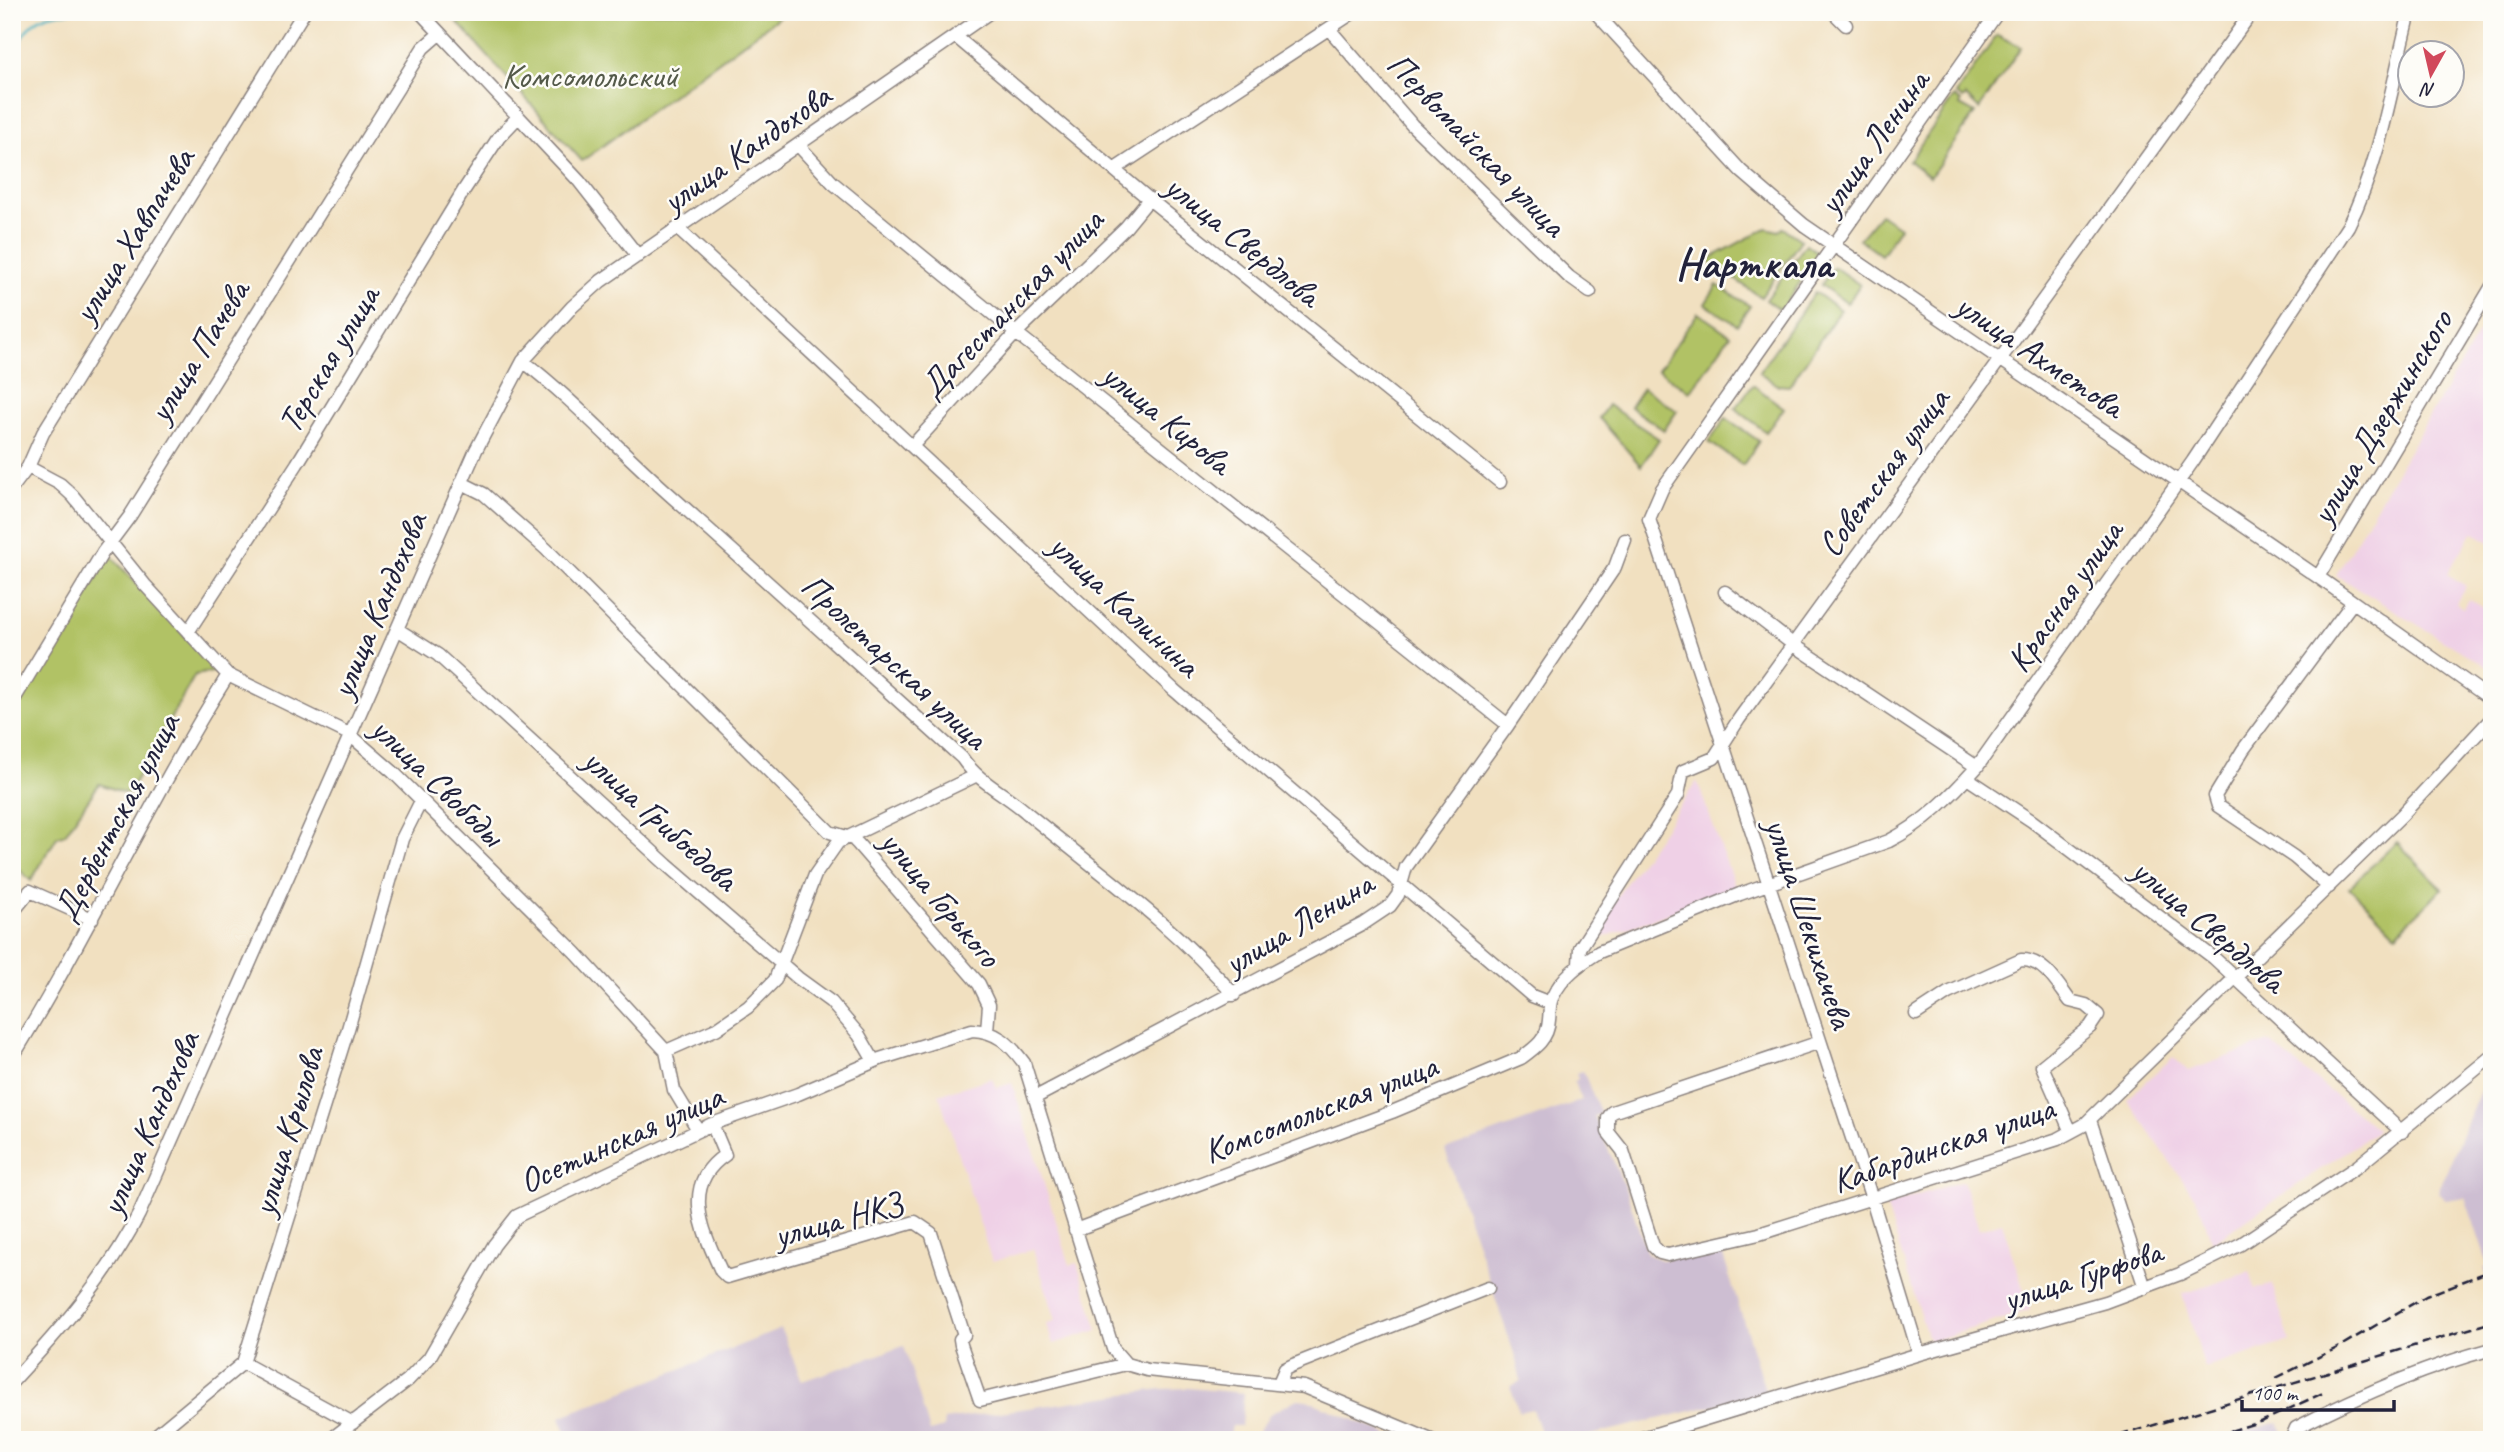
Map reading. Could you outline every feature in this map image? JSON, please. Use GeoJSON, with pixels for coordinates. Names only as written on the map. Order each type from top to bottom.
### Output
{"type":"FeatureCollection","features":[{"type":"Feature","properties":{"kind":"street","name":"улица Хавпачева"},"geometry":{"type":"LineString","coordinates":[[12,488],[29,467],[43,433],[304,12]]}},
{"type":"Feature","properties":{"kind":"street"},"geometry":{"type":"LineString","coordinates":[[420,12],[579,181],[638,256]]}},
{"type":"Feature","properties":{"kind":"street","name":"улица Кандохова"},"geometry":{"type":"LineString","coordinates":[[12,1382],[91,1292],[125,1243],[352,737],[462,482],[523,361],[572,307],[638,256],[990,12]]}},
{"type":"Feature","properties":{"kind":"street","name":"Дагестанская улица"},"geometry":{"type":"LineString","coordinates":[[1115,169],[1354,12]]}},
{"type":"Feature","properties":{"kind":"street","name":"улица Ахметова"},"geometry":{"type":"LineString","coordinates":[[1595,12],[1760,190],[1833,246],[2318,577],[2492,700]]}},
{"type":"Feature","properties":{"kind":"street"},"geometry":{"type":"LineString","coordinates":[[1833,12],[1846,25]]}},
{"type":"Feature","properties":{"kind":"street","name":"улица Ленина"},"geometry":{"type":"LineString","coordinates":[[1650,511],[1661,489],[1998,12]]}},
{"type":"Feature","properties":{"kind":"street","name":"Советская улица"},"geometry":{"type":"LineString","coordinates":[[1579,964],[1580,947],[1678,794],[1684,771],[1714,758],[2252,12]]}},
{"type":"Feature","properties":{"kind":"street","name":"Красная улица"},"geometry":{"type":"LineString","coordinates":[[1550,1003],[1559,986],[1579,964],[1599,952],[1768,885],[1859,854],[1910,831],[1977,767],[2178,483],[2333,250],[2355,212],[2377,146],[2410,12]]}},
{"type":"Feature","properties":{"kind":"street","name":"Первомайская улица"},"geometry":{"type":"LineString","coordinates":[[1329,29],[1412,125],[1569,277],[1590,292]]}},
{"type":"Feature","properties":{"kind":"street","name":"улица Пачева"},"geometry":{"type":"LineString","coordinates":[[12,703],[411,66],[423,48],[439,34]]}},
{"type":"Feature","properties":{"kind":"street","name":"улица Свердлова"},"geometry":{"type":"LineString","coordinates":[[955,36],[1149,200],[1500,482]]}},
{"type":"Feature","properties":{"kind":"street","name":"Терская улица"},"geometry":{"type":"LineString","coordinates":[[188,632],[297,464],[470,181],[499,137],[518,117]]}},
{"type":"Feature","properties":{"kind":"street","name":"улица Кирова"},"geometry":{"type":"LineString","coordinates":[[799,146],[834,183],[1016,333],[1508,725]]}},
{"type":"Feature","properties":{"kind":"street","name":"Дагестанская улица"},"geometry":{"type":"LineString","coordinates":[[913,446],[1016,333],[1126,227],[1149,200]]}},
{"type":"Feature","properties":{"kind":"street","name":"улица Калинина"},"geometry":{"type":"LineString","coordinates":[[678,229],[1174,690],[1532,996],[1550,1003]]}},
{"type":"Feature","properties":{"kind":"street","name":"улица Дзержинского"},"geometry":{"type":"LineString","coordinates":[[2318,577],[2492,286]]}},
{"type":"Feature","properties":{"kind":"street","name":"Пролетарская улица"},"geometry":{"type":"LineString","coordinates":[[523,361],[562,391],[668,493],[723,539],[962,758],[975,776],[1012,799],[1112,881],[1234,995]]}},
{"type":"Feature","properties":{"kind":"street","name":"улица Свободы"},"geometry":{"type":"LineString","coordinates":[[29,467],[60,484],[145,586],[228,675],[338,727],[352,737],[576,953],[666,1051]]}},
{"type":"Feature","properties":{"kind":"street","name":"улица Горького"},"geometry":{"type":"LineString","coordinates":[[462,482],[484,494],[546,549],[827,829],[853,839],[979,984],[989,1005],[987,1031]]}},
{"type":"Feature","properties":{"kind":"street","name":"улица Шекихачева"},"geometry":{"type":"LineString","coordinates":[[1650,511],[1651,534],[1872,1199],[1919,1354]]}},
{"type":"Feature","properties":{"kind":"street","name":"улица Ленина"},"geometry":{"type":"LineString","coordinates":[[1036,1097],[1324,947],[1390,906],[1402,885],[1406,867],[1508,725],[1615,567],[1625,540]]}},
{"type":"Feature","properties":{"kind":"street"},"geometry":{"type":"LineString","coordinates":[[1725,592],[1794,645],[1977,767]]}},
{"type":"Feature","properties":{"kind":"street"},"geometry":{"type":"LineString","coordinates":[[2329,887],[2294,857],[2218,806],[2215,796],[2243,750],[2353,602]]}},
{"type":"Feature","properties":{"kind":"street","name":"улица Грибоедова"},"geometry":{"type":"LineString","coordinates":[[397,629],[445,662],[667,865],[842,1014],[874,1061]]}},
{"type":"Feature","properties":{"kind":"street","name":"Дербентская улица"},"geometry":{"type":"LineString","coordinates":[[12,1058],[92,919],[198,722],[228,675]]}},
{"type":"Feature","properties":{"kind":"street","name":"Кабардинская улица"},"geometry":{"type":"LineString","coordinates":[[1820,1042],[1617,1112],[1608,1118],[1608,1132],[1623,1151],[1653,1245],[1660,1253],[1668,1255],[1759,1234],[2071,1132],[2090,1120],[2329,887],[2492,719]]}},
{"type":"Feature","properties":{"kind":"street"},"geometry":{"type":"LineString","coordinates":[[698,1130],[674,1090],[666,1051],[716,1030],[735,1017],[775,980],[815,874],[846,836],[975,776]]}},
{"type":"Feature","properties":{"kind":"street","name":"улица Свердлова"},"geometry":{"type":"LineString","coordinates":[[1967,778],[2032,821],[2235,977],[2248,992],[2402,1132]]}},
{"type":"Feature","properties":{"kind":"street","name":"улица Крылова"},"geometry":{"type":"LineString","coordinates":[[243,1363],[348,1029],[402,839],[421,801]]}},
{"type":"Feature","properties":{"kind":"street"},"geometry":{"type":"LineString","coordinates":[[12,913],[30,891],[92,919]]}},
{"type":"Feature","properties":{"kind":"street"},"geometry":{"type":"LineString","coordinates":[[1916,1014],[1948,993],[2021,960],[2031,962],[2052,976],[2070,1001],[2086,1005],[2098,1015],[2090,1027],[2042,1066],[2071,1132]]}},
{"type":"Feature","properties":{"kind":"street","name":"Комсомольская улица"},"geometry":{"type":"LineString","coordinates":[[1075,1230],[1392,1112],[1521,1058],[1534,1049],[1546,1034],[1550,1003]]}},
{"type":"Feature","properties":{"kind":"street"},"geometry":{"type":"LineString","coordinates":[[987,1031],[1001,1038],[1019,1056],[1036,1097],[1113,1349],[1126,1364],[1147,1370],[1279,1383],[1313,1390],[1432,1440]]}},
{"type":"Feature","properties":{"kind":"street","name":"Осетинская улица"},"geometry":{"type":"LineString","coordinates":[[330,1440],[408,1380],[429,1358],[494,1245],[517,1216],[712,1124],[798,1094],[874,1061],[958,1033],[987,1031]]}},
{"type":"Feature","properties":{"kind":"street","name":"улица Гурфова"},"geometry":{"type":"LineString","coordinates":[[1636,1440],[2146,1288],[2217,1258],[2402,1132],[2492,1056]]}},
{"type":"Feature","properties":{"kind":"street"},"geometry":{"type":"LineString","coordinates":[[2090,1120],[2146,1288]]}},
{"type":"Feature","properties":{"kind":"street","name":"улица НКЗ"},"geometry":{"type":"LineString","coordinates":[[712,1124],[725,1155],[708,1166],[702,1178],[701,1223],[721,1271],[727,1277],[915,1222],[931,1233],[964,1335],[960,1339],[961,1345],[979,1400],[1126,1364]]}},
{"type":"Feature","properties":{"kind":"street"},"geometry":{"type":"LineString","coordinates":[[1279,1383],[1285,1369],[1325,1350],[1488,1289]]}},
{"type":"Feature","properties":{"kind":"street"},"geometry":{"type":"LineString","coordinates":[[2291,1440],[2297,1428],[2334,1412],[2367,1391],[2492,1349]]}},
{"type":"Feature","properties":{"kind":"street"},"geometry":{"type":"LineString","coordinates":[[150,1440],[243,1363],[353,1423]]}},
{"type":"Feature","properties":{"kind":"shaded area"},"geometry":{"type":"Polygon","coordinates":[[[2492,310],[2492,544],[2473,532],[2447,574],[2466,586],[2456,603],[2464,608],[2469,599],[2492,613],[2492,670],[2336,575],[2492,310]]]}},
{"type":"Feature","properties":{"kind":"shaded area"},"geometry":{"type":"Polygon","coordinates":[[[1697,781],[1736,889],[1588,943],[1613,902],[1697,781]]]}},
{"type":"Feature","properties":{"kind":"shaded area"},"geometry":{"type":"Polygon","coordinates":[[[2269,1042],[2378,1130],[2212,1243],[2199,1204],[2127,1099],[2173,1057],[2188,1071],[2269,1042]]]}},
{"type":"Feature","properties":{"kind":"shaded area"},"geometry":{"type":"Polygon","coordinates":[[[2492,1070],[2491,1289],[2483,1268],[2488,1265],[2465,1197],[2446,1200],[2438,1192],[2487,1074],[2492,1070]]]}},
{"type":"Feature","properties":{"kind":"shaded area"},"geometry":{"type":"Polygon","coordinates":[[[1583,1071],[1601,1114],[1594,1116],[1627,1193],[1647,1254],[1662,1260],[1720,1246],[1766,1393],[1570,1440],[1543,1440],[1532,1409],[1519,1412],[1510,1386],[1521,1381],[1515,1356],[1445,1150],[1582,1100],[1574,1082],[1578,1079],[1576,1073],[1583,1071]]]}},
{"type":"Feature","properties":{"kind":"shaded area"},"geometry":{"type":"Polygon","coordinates":[[[992,1078],[996,1088],[1012,1083],[1070,1265],[1077,1263],[1098,1330],[1053,1344],[1046,1324],[1056,1320],[1033,1249],[992,1262],[939,1094],[992,1078]]]}},
{"type":"Feature","properties":{"kind":"shaded area"},"geometry":{"type":"Polygon","coordinates":[[[1963,1181],[1979,1229],[2002,1222],[2030,1310],[1929,1342],[1886,1205],[1963,1181]]]}},
{"type":"Feature","properties":{"kind":"shaded area"},"geometry":{"type":"Polygon","coordinates":[[[2250,1272],[2255,1289],[2272,1284],[2290,1341],[2205,1368],[2182,1294],[2250,1272]]]}},
{"type":"Feature","properties":{"kind":"shaded area"},"geometry":{"type":"Polygon","coordinates":[[[781,1329],[802,1381],[904,1346],[930,1432],[943,1428],[944,1420],[1161,1389],[1188,1388],[1244,1393],[1241,1426],[1232,1426],[1229,1440],[564,1440],[568,1437],[560,1417],[781,1329]]]}},
{"type":"Feature","properties":{"kind":"shaded area"},"geometry":{"type":"Polygon","coordinates":[[[1297,1399],[1307,1400],[1401,1440],[1252,1440],[1270,1414],[1297,1399]]]}},
{"type":"Feature","properties":{"kind":"shaded area"},"geometry":{"type":"Polygon","coordinates":[[[2279,1422],[2285,1440],[2219,1440],[2279,1422]]]}},
{"type":"Feature","properties":{"kind":"green space","name":"Комсомольский"},"geometry":{"type":"Polygon","coordinates":[[[448,12],[786,12],[582,161],[448,12]]]}},
{"type":"Feature","properties":{"kind":"green space"},"geometry":{"type":"Polygon","coordinates":[[[1997,35],[2021,47],[1979,109],[1966,96],[1963,99],[1956,94],[1997,35]]]}},
{"type":"Feature","properties":{"kind":"green space"},"geometry":{"type":"Polygon","coordinates":[[[1954,97],[1961,102],[1960,105],[1975,113],[1930,177],[1909,161],[1954,97]]]}},
{"type":"Feature","properties":{"kind":"green space"},"geometry":{"type":"Polygon","coordinates":[[[1880,214],[1900,227],[1881,255],[1859,239],[1880,214]]]}},
{"type":"Feature","properties":{"kind":"green space"},"geometry":{"type":"Polygon","coordinates":[[[1766,228],[1779,231],[1783,228],[1801,240],[1761,297],[1707,260],[1766,228]]]}},
{"type":"Feature","properties":{"kind":"green space"},"geometry":{"type":"Polygon","coordinates":[[[1806,244],[1820,254],[1781,310],[1766,300],[1806,244]]]}},
{"type":"Feature","properties":{"kind":"green space"},"geometry":{"type":"Polygon","coordinates":[[[1834,267],[1860,285],[1847,303],[1821,285],[1834,267]]]}},
{"type":"Feature","properties":{"kind":"green space"},"geometry":{"type":"Polygon","coordinates":[[[1717,285],[1750,306],[1737,325],[1705,304],[1717,285]]]}},
{"type":"Feature","properties":{"kind":"green space"},"geometry":{"type":"Polygon","coordinates":[[[1815,292],[1840,310],[1789,386],[1777,385],[1759,372],[1815,292]]]}},
{"type":"Feature","properties":{"kind":"green space"},"geometry":{"type":"Polygon","coordinates":[[[1698,313],[1730,335],[1690,392],[1658,370],[1698,313]]]}},
{"type":"Feature","properties":{"kind":"green space"},"geometry":{"type":"Polygon","coordinates":[[[1753,385],[1784,408],[1766,432],[1735,408],[1753,385]]]}},
{"type":"Feature","properties":{"kind":"green space"},"geometry":{"type":"Polygon","coordinates":[[[1643,388],[1677,411],[1664,430],[1630,407],[1643,388]]]}},
{"type":"Feature","properties":{"kind":"green space"},"geometry":{"type":"Polygon","coordinates":[[[1608,405],[1659,439],[1641,466],[1599,418],[1608,405]]]}},
{"type":"Feature","properties":{"kind":"green space"},"geometry":{"type":"Polygon","coordinates":[[[1726,418],[1759,441],[1743,465],[1709,442],[1726,418]]]}},
{"type":"Feature","properties":{"kind":"green space"},"geometry":{"type":"Polygon","coordinates":[[[110,555],[218,671],[195,675],[128,794],[99,784],[65,834],[57,837],[31,881],[12,863],[12,712],[60,642],[110,555]]]}},
{"type":"Feature","properties":{"kind":"green space"},"geometry":{"type":"Polygon","coordinates":[[[2397,842],[2442,889],[2396,934],[2349,887],[2397,842]]]}},
{"type":"Feature","properties":{"kind":"waterway"},"geometry":{"type":"LineString","coordinates":[[12,63],[16,62],[20,40],[29,27],[49,15],[70,12]]}},
{"type":"Feature","properties":{"kind":"railway"},"geometry":{"type":"LineString","coordinates":[[2276,1378],[2337,1348],[2426,1296],[2492,1270]]}},
{"type":"Feature","properties":{"kind":"railway"},"geometry":{"type":"LineString","coordinates":[[2105,1440],[2492,1322]]}},
{"type":"Feature","properties":{"kind":"railway"},"geometry":{"type":"LineString","coordinates":[[2201,1440],[2263,1421],[2325,1392]]}},
{"type":"Feature","properties":{"kind":"district","name":"Нарткала"},"geometry":{"type":"Point","coordinates":[1754,263]}}]}
